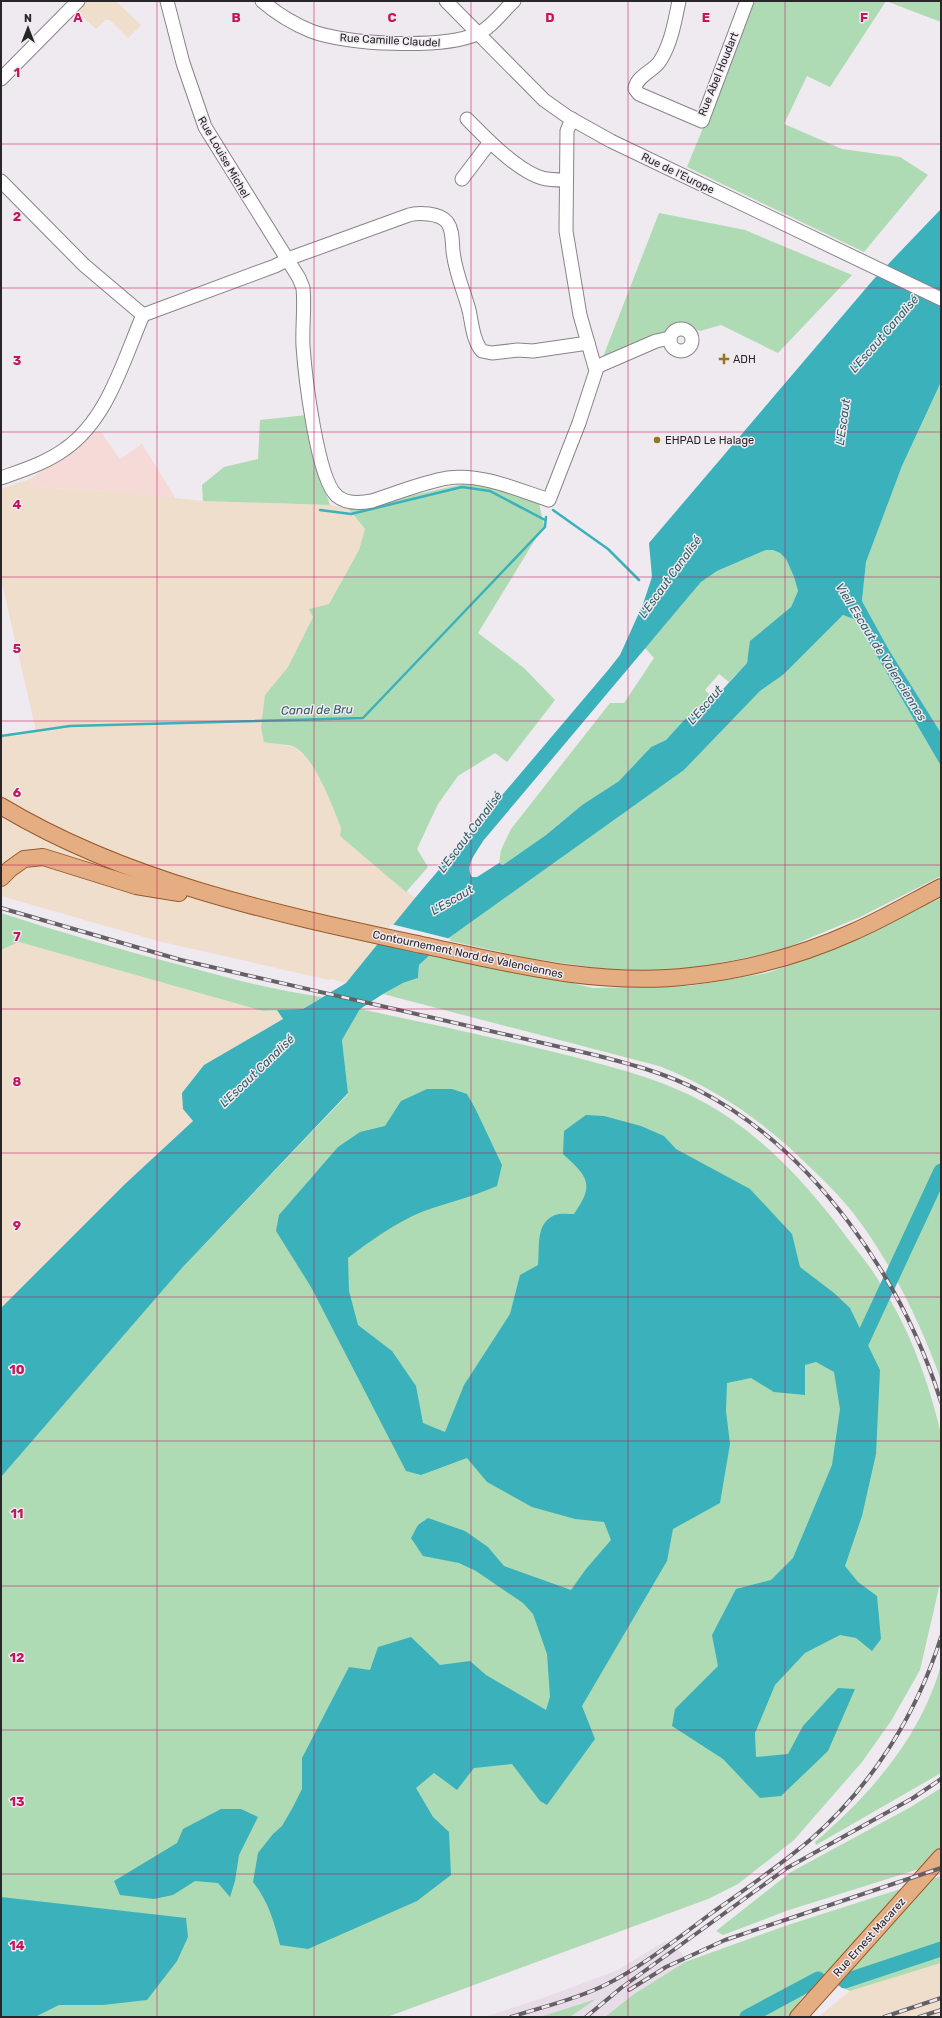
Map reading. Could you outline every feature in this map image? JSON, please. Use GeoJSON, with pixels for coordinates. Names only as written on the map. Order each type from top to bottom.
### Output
{"type":"FeatureCollection","features":[{"type":"Feature","properties":{"kind":"main road","name":"Contournement Nord de Valenciennes"},"geometry":{"type":"LineString","coordinates":[[1,806],[57,836],[115,862],[171,882],[240,902],[361,932],[546,971],[595,978],[651,979],[713,974],[760,964],[822,945],[860,929],[941,887]]}},
{"type":"Feature","properties":{"kind":"main road"},"geometry":{"type":"LineString","coordinates":[[1,878],[10,869],[24,859],[43,857],[146,888],[240,902]]}},
{"type":"Feature","properties":{"kind":"main road","name":"Rue Ernest Macarez"},"geometry":{"type":"LineString","coordinates":[[798,2017],[941,1857]]}},
{"type":"Feature","properties":{"kind":"street"},"geometry":{"type":"LineString","coordinates":[[1,79],[78,1]]}},
{"type":"Feature","properties":{"kind":"street","name":"Rue Louise Michel"},"geometry":{"type":"LineString","coordinates":[[168,1],[183,63],[202,121],[303,288],[304,359],[314,426],[322,471],[327,483],[338,497],[346,501],[362,502],[443,479],[457,477],[490,482],[549,500],[595,377],[596,367]]}},
{"type":"Feature","properties":{"kind":"street","name":"Rue Camille Claudel"},"geometry":{"type":"LineString","coordinates":[[262,1],[299,25],[315,32],[340,38],[373,41],[440,43],[478,33]]}},
{"type":"Feature","properties":{"kind":"street","name":"Rue de l'Europe"},"geometry":{"type":"LineString","coordinates":[[446,1],[537,93],[572,119],[611,141],[941,299]]}},
{"type":"Feature","properties":{"kind":"street"},"geometry":{"type":"LineString","coordinates":[[478,33],[514,1]]}},
{"type":"Feature","properties":{"kind":"street","name":"Rue Abel Houdart"},"geometry":{"type":"LineString","coordinates":[[679,1],[672,32],[662,58],[655,68],[637,82],[635,89],[639,94],[702,121],[746,1]]}},
{"type":"Feature","properties":{"kind":"street"},"geometry":{"type":"LineString","coordinates":[[467,119],[490,142],[516,163],[537,176],[545,179],[566,180]]}},
{"type":"Feature","properties":{"kind":"street"},"geometry":{"type":"LineString","coordinates":[[572,119],[567,131],[566,236],[580,315],[596,367],[656,341],[670,338]]}},
{"type":"Feature","properties":{"kind":"street"},"geometry":{"type":"LineString","coordinates":[[462,179],[490,142]]}},
{"type":"Feature","properties":{"kind":"street"},"geometry":{"type":"LineString","coordinates":[[1,181],[80,262],[143,315]]}},
{"type":"Feature","properties":{"kind":"street"},"geometry":{"type":"LineString","coordinates":[[1,478],[55,456],[72,444],[87,429],[109,395],[143,315],[275,266],[286,259],[408,215],[418,213],[439,216],[446,220],[449,226],[462,292],[469,310],[477,344],[482,351],[492,353],[518,350],[533,351],[588,343]]}},
{"type":"Feature","properties":{"kind":"shaded area"},"geometry":{"type":"Polygon","coordinates":[[[85,1],[116,1],[141,25],[128,38],[110,20],[105,20],[96,29],[76,11],[85,1]]]}},
{"type":"Feature","properties":{"kind":"shaded area"},"geometry":{"type":"Polygon","coordinates":[[[100,431],[120,459],[142,444],[176,499],[107,491],[33,487],[30,479],[65,456],[93,433],[100,431]]]}},
{"type":"Feature","properties":{"kind":"shaded area"},"geometry":{"type":"Polygon","coordinates":[[[30,479],[33,487],[107,491],[203,501],[330,505],[349,509],[365,529],[359,550],[329,604],[313,617],[288,667],[265,695],[264,742],[294,747],[306,757],[322,781],[341,828],[340,836],[415,898],[346,983],[158,941],[1,896],[1,737],[36,731],[1,579],[1,489],[30,479]]]}},
{"type":"Feature","properties":{"kind":"shaded area"},"geometry":{"type":"Polygon","coordinates":[[[19,942],[263,1011],[277,1010],[283,1019],[204,1065],[183,1109],[193,1121],[125,1184],[1,1308],[1,950],[19,942]]]}},
{"type":"Feature","properties":{"kind":"shaded area"},"geometry":{"type":"Polygon","coordinates":[[[665,1941],[682,1953],[685,1962],[634,1994],[605,2017],[484,2017],[543,1998],[618,1970],[665,1941]]]}},
{"type":"Feature","properties":{"kind":"shaded area"},"geometry":{"type":"Polygon","coordinates":[[[941,1963],[941,2017],[818,2017],[850,1991],[941,1963]]]}},
{"type":"Feature","properties":{"kind":"green space"},"geometry":{"type":"Polygon","coordinates":[[[755,1],[886,1],[830,87],[807,76],[784,124],[842,149],[900,157],[928,175],[864,252],[687,167],[755,1]]]}},
{"type":"Feature","properties":{"kind":"green space"},"geometry":{"type":"Polygon","coordinates":[[[886,1],[941,1],[941,22],[886,1]]]}},
{"type":"Feature","properties":{"kind":"green space"},"geometry":{"type":"Polygon","coordinates":[[[659,213],[745,230],[852,275],[778,353],[721,325],[700,331],[685,325],[675,327],[603,357],[659,213]]]}},
{"type":"Feature","properties":{"kind":"green space"},"geometry":{"type":"Polygon","coordinates":[[[941,382],[941,733],[889,650],[862,601],[866,562],[902,466],[941,382]]]}},
{"type":"Feature","properties":{"kind":"green space"},"geometry":{"type":"Polygon","coordinates":[[[307,415],[314,457],[330,505],[203,501],[202,485],[224,467],[258,459],[260,420],[307,415]]]}},
{"type":"Feature","properties":{"kind":"green space"},"geometry":{"type":"Polygon","coordinates":[[[464,484],[493,487],[539,504],[545,529],[541,530],[478,633],[524,668],[555,700],[507,762],[495,753],[458,776],[438,804],[417,849],[428,867],[406,892],[340,836],[341,828],[328,795],[308,759],[292,746],[264,742],[261,728],[265,695],[288,667],[313,617],[309,609],[329,604],[359,550],[365,529],[349,509],[464,484]]]}},
{"type":"Feature","properties":{"kind":"green space"},"geometry":{"type":"Polygon","coordinates":[[[766,550],[773,550],[780,553],[786,559],[798,591],[791,607],[767,627],[749,654],[747,663],[729,682],[719,674],[705,690],[714,699],[702,712],[686,718],[666,740],[651,747],[619,781],[582,805],[546,835],[503,865],[499,863],[501,850],[511,829],[610,703],[624,703],[654,658],[645,648],[701,582],[717,571],[766,550]]]}},
{"type":"Feature","properties":{"kind":"green space"},"geometry":{"type":"Polygon","coordinates":[[[843,615],[856,620],[941,766],[941,876],[860,917],[781,950],[706,966],[655,971],[603,969],[528,958],[446,940],[684,770],[760,691],[783,675],[843,615]]]}},
{"type":"Feature","properties":{"kind":"green space"},"geometry":{"type":"Polygon","coordinates":[[[941,898],[941,1380],[926,1341],[908,1302],[888,1265],[859,1221],[847,1205],[796,1153],[742,1110],[702,1086],[659,1066],[383,994],[403,983],[418,978],[419,965],[435,950],[593,988],[690,986],[767,973],[827,952],[941,898]]]}},
{"type":"Feature","properties":{"kind":"green space"},"geometry":{"type":"Polygon","coordinates":[[[1,913],[94,942],[221,976],[271,988],[322,997],[303,1009],[263,1011],[19,942],[1,950],[1,913]]]}},
{"type":"Feature","properties":{"kind":"green space"},"geometry":{"type":"Polygon","coordinates":[[[360,1009],[558,1053],[602,1064],[667,1085],[708,1105],[746,1130],[778,1158],[822,1205],[873,1271],[900,1318],[924,1375],[941,1434],[941,1579],[920,1670],[891,1721],[862,1762],[794,1840],[738,1884],[708,1899],[387,2017],[1,2017],[1,1477],[182,1268],[348,1094],[342,1040],[360,1009]]]}},
{"type":"Feature","properties":{"kind":"green space"},"geometry":{"type":"Polygon","coordinates":[[[941,1665],[941,1773],[816,1845],[815,1842],[855,1805],[874,1784],[907,1740],[921,1716],[941,1665]]]}},
{"type":"Feature","properties":{"kind":"green space"},"geometry":{"type":"Polygon","coordinates":[[[941,1788],[941,1862],[786,1911],[723,1935],[716,1931],[791,1872],[909,1808],[941,1788]]]}},
{"type":"Feature","properties":{"kind":"green space"},"geometry":{"type":"Polygon","coordinates":[[[941,1876],[941,1963],[850,1991],[818,1977],[788,2017],[605,2017],[634,1994],[685,1962],[788,1925],[941,1876]]]}},
{"type":"Feature","properties":{"kind":"green space"},"geometry":{"type":"Polygon","coordinates":[[[596,1999],[570,2017],[540,2017],[596,1999]]]}},
{"type":"Feature","properties":{"kind":"water"},"geometry":{"type":"Polygon","coordinates":[[[941,209],[941,382],[902,466],[866,562],[862,601],[889,650],[941,733],[941,766],[856,620],[843,615],[783,675],[760,691],[684,770],[446,940],[419,965],[418,978],[403,983],[360,1009],[342,1040],[348,1093],[182,1268],[1,1477],[1,1308],[125,1184],[193,1121],[183,1109],[182,1093],[204,1065],[283,1019],[277,1010],[303,1009],[346,983],[415,898],[620,655],[643,604],[652,577],[649,543],[873,280],[941,209]],[[766,550],[717,571],[701,582],[483,841],[470,863],[470,872],[472,877],[477,877],[499,863],[503,865],[546,835],[582,805],[619,781],[651,747],[666,740],[686,718],[702,712],[747,663],[750,641],[791,607],[798,591],[794,577],[786,559],[780,553],[773,550],[766,550]]]}},
{"type":"Feature","properties":{"kind":"water"},"geometry":{"type":"Polygon","coordinates":[[[427,1089],[452,1089],[467,1094],[502,1165],[497,1186],[417,1214],[396,1225],[348,1258],[349,1291],[358,1325],[392,1351],[416,1386],[423,1423],[445,1432],[464,1385],[510,1314],[520,1275],[538,1265],[540,1236],[544,1224],[555,1215],[574,1214],[581,1204],[585,1195],[586,1181],[578,1169],[563,1154],[564,1131],[586,1115],[604,1116],[641,1126],[664,1136],[676,1149],[750,1189],[792,1234],[800,1267],[834,1293],[850,1308],[880,1370],[876,1454],[862,1516],[845,1566],[858,1582],[877,1596],[881,1639],[872,1651],[856,1638],[840,1635],[805,1653],[775,1685],[755,1733],[756,1757],[788,1754],[803,1726],[838,1688],[855,1689],[828,1751],[781,1796],[760,1798],[723,1759],[672,1726],[675,1709],[718,1666],[712,1635],[736,1589],[771,1580],[793,1558],[832,1465],[840,1409],[834,1372],[816,1362],[805,1365],[805,1395],[774,1392],[751,1378],[727,1383],[726,1411],[730,1444],[720,1503],[673,1529],[667,1561],[582,1706],[595,1739],[547,1805],[540,1801],[512,1764],[474,1768],[457,1790],[434,1773],[416,1788],[433,1817],[449,1832],[451,1875],[417,1901],[308,1949],[280,1945],[270,1912],[263,1896],[253,1882],[258,1853],[273,1834],[282,1826],[302,1789],[302,1758],[349,1667],[370,1670],[378,1647],[411,1637],[440,1665],[470,1661],[486,1675],[546,1710],[550,1697],[547,1654],[533,1614],[523,1603],[476,1571],[459,1563],[423,1556],[411,1538],[418,1525],[428,1518],[465,1531],[488,1547],[504,1566],[571,1590],[586,1569],[611,1540],[604,1522],[575,1519],[532,1507],[487,1482],[467,1458],[421,1475],[406,1471],[311,1287],[276,1231],[279,1215],[338,1147],[360,1132],[385,1126],[401,1101],[427,1089]]]}},
{"type":"Feature","properties":{"kind":"water"},"geometry":{"type":"Polygon","coordinates":[[[221,1809],[241,1809],[258,1817],[239,1855],[235,1881],[230,1897],[218,1883],[195,1881],[173,1895],[154,1899],[120,1895],[114,1881],[177,1843],[183,1829],[221,1809]]]}},
{"type":"Feature","properties":{"kind":"water"},"geometry":{"type":"Polygon","coordinates":[[[1,1897],[186,1918],[188,1937],[177,1961],[147,2000],[103,2005],[59,2005],[35,2017],[1,2017],[1,1897]]]}},
{"type":"Feature","properties":{"kind":"pier"},"geometry":{"type":"Polygon","coordinates":[[[391,924],[451,939],[432,956],[376,943],[391,924]]]}},
{"type":"Feature","properties":{"kind":"waterway","name":"Canal de Bru"},"geometry":{"type":"LineString","coordinates":[[320,510],[351,514],[462,487],[490,491],[545,520]]}},
{"type":"Feature","properties":{"kind":"waterway"},"geometry":{"type":"LineString","coordinates":[[553,510],[608,549],[639,580]]}},
{"type":"Feature","properties":{"kind":"waterway","name":"Canal de Bru"},"geometry":{"type":"LineString","coordinates":[[1,736],[70,726],[363,718],[545,527],[546,517]]}},
{"type":"Feature","properties":{"kind":"waterway"},"geometry":{"type":"LineString","coordinates":[[862,1341],[941,1171]]}},
{"type":"Feature","properties":{"kind":"waterway"},"geometry":{"type":"LineString","coordinates":[[845,1981],[941,1949]]}},
{"type":"Feature","properties":{"kind":"waterway"},"geometry":{"type":"LineString","coordinates":[[747,2017],[818,1979]]}},
{"type":"Feature","properties":{"kind":"railway"},"geometry":{"type":"LineString","coordinates":[[1,908],[181,960],[608,1058],[660,1074],[698,1090],[740,1115],[780,1146],[816,1182],[849,1222],[878,1265],[903,1310],[924,1356],[941,1402]]}},
{"type":"Feature","properties":{"kind":"railway"},"geometry":{"type":"LineString","coordinates":[[511,2017],[581,1995],[603,1986],[632,1970],[660,1952],[810,1840],[853,1797],[889,1748],[919,1694],[941,1637]]}},
{"type":"Feature","properties":{"kind":"railway"},"geometry":{"type":"LineString","coordinates":[[586,2017],[621,1988],[787,1868],[913,1798],[941,1779]]}},
{"type":"Feature","properties":{"kind":"railway"},"geometry":{"type":"LineString","coordinates":[[629,1990],[666,1967],[725,1940],[941,1868]]}},
{"type":"Feature","properties":{"kind":"railway"},"geometry":{"type":"LineString","coordinates":[[884,2017],[941,1998]]}},
{"type":"Feature","properties":{"kind":"railway"},"geometry":{"type":"LineString","coordinates":[[919,2017],[941,2010]]}},
{"type":"Feature","properties":{"kind":"place","name":"ADH"},"geometry":{"type":"Point","coordinates":[724,359]}},
{"type":"Feature","properties":{"kind":"place","name":"EHPAD Le Halage"},"geometry":{"type":"Point","coordinates":[657,440]}},
{"type":"Feature","properties":{"kind":"water label","name":"L'Escaut Canalisé"},"geometry":{"type":"Point","coordinates":[884,334]}},
{"type":"Feature","properties":{"kind":"water label","name":"L'Escaut"},"geometry":{"type":"Point","coordinates":[843,422]}},
{"type":"Feature","properties":{"kind":"water label","name":"L'Escaut Canalisé"},"geometry":{"type":"Point","coordinates":[670,577]}},
{"type":"Feature","properties":{"kind":"water label","name":"Vieil Escaut de Valenciennes"},"geometry":{"type":"Point","coordinates":[881,652]}},
{"type":"Feature","properties":{"kind":"water label","name":"L'Escaut"},"geometry":{"type":"Point","coordinates":[705,705]}},
{"type":"Feature","properties":{"kind":"water label","name":"L'Escaut Canalisé"},"geometry":{"type":"Point","coordinates":[470,832]}},
{"type":"Feature","properties":{"kind":"water label","name":"L'Escaut"},"geometry":{"type":"Point","coordinates":[452,900]}},
{"type":"Feature","properties":{"kind":"water label","name":"L'Escaut Canalisé"},"geometry":{"type":"Point","coordinates":[257,1071]}}]}
